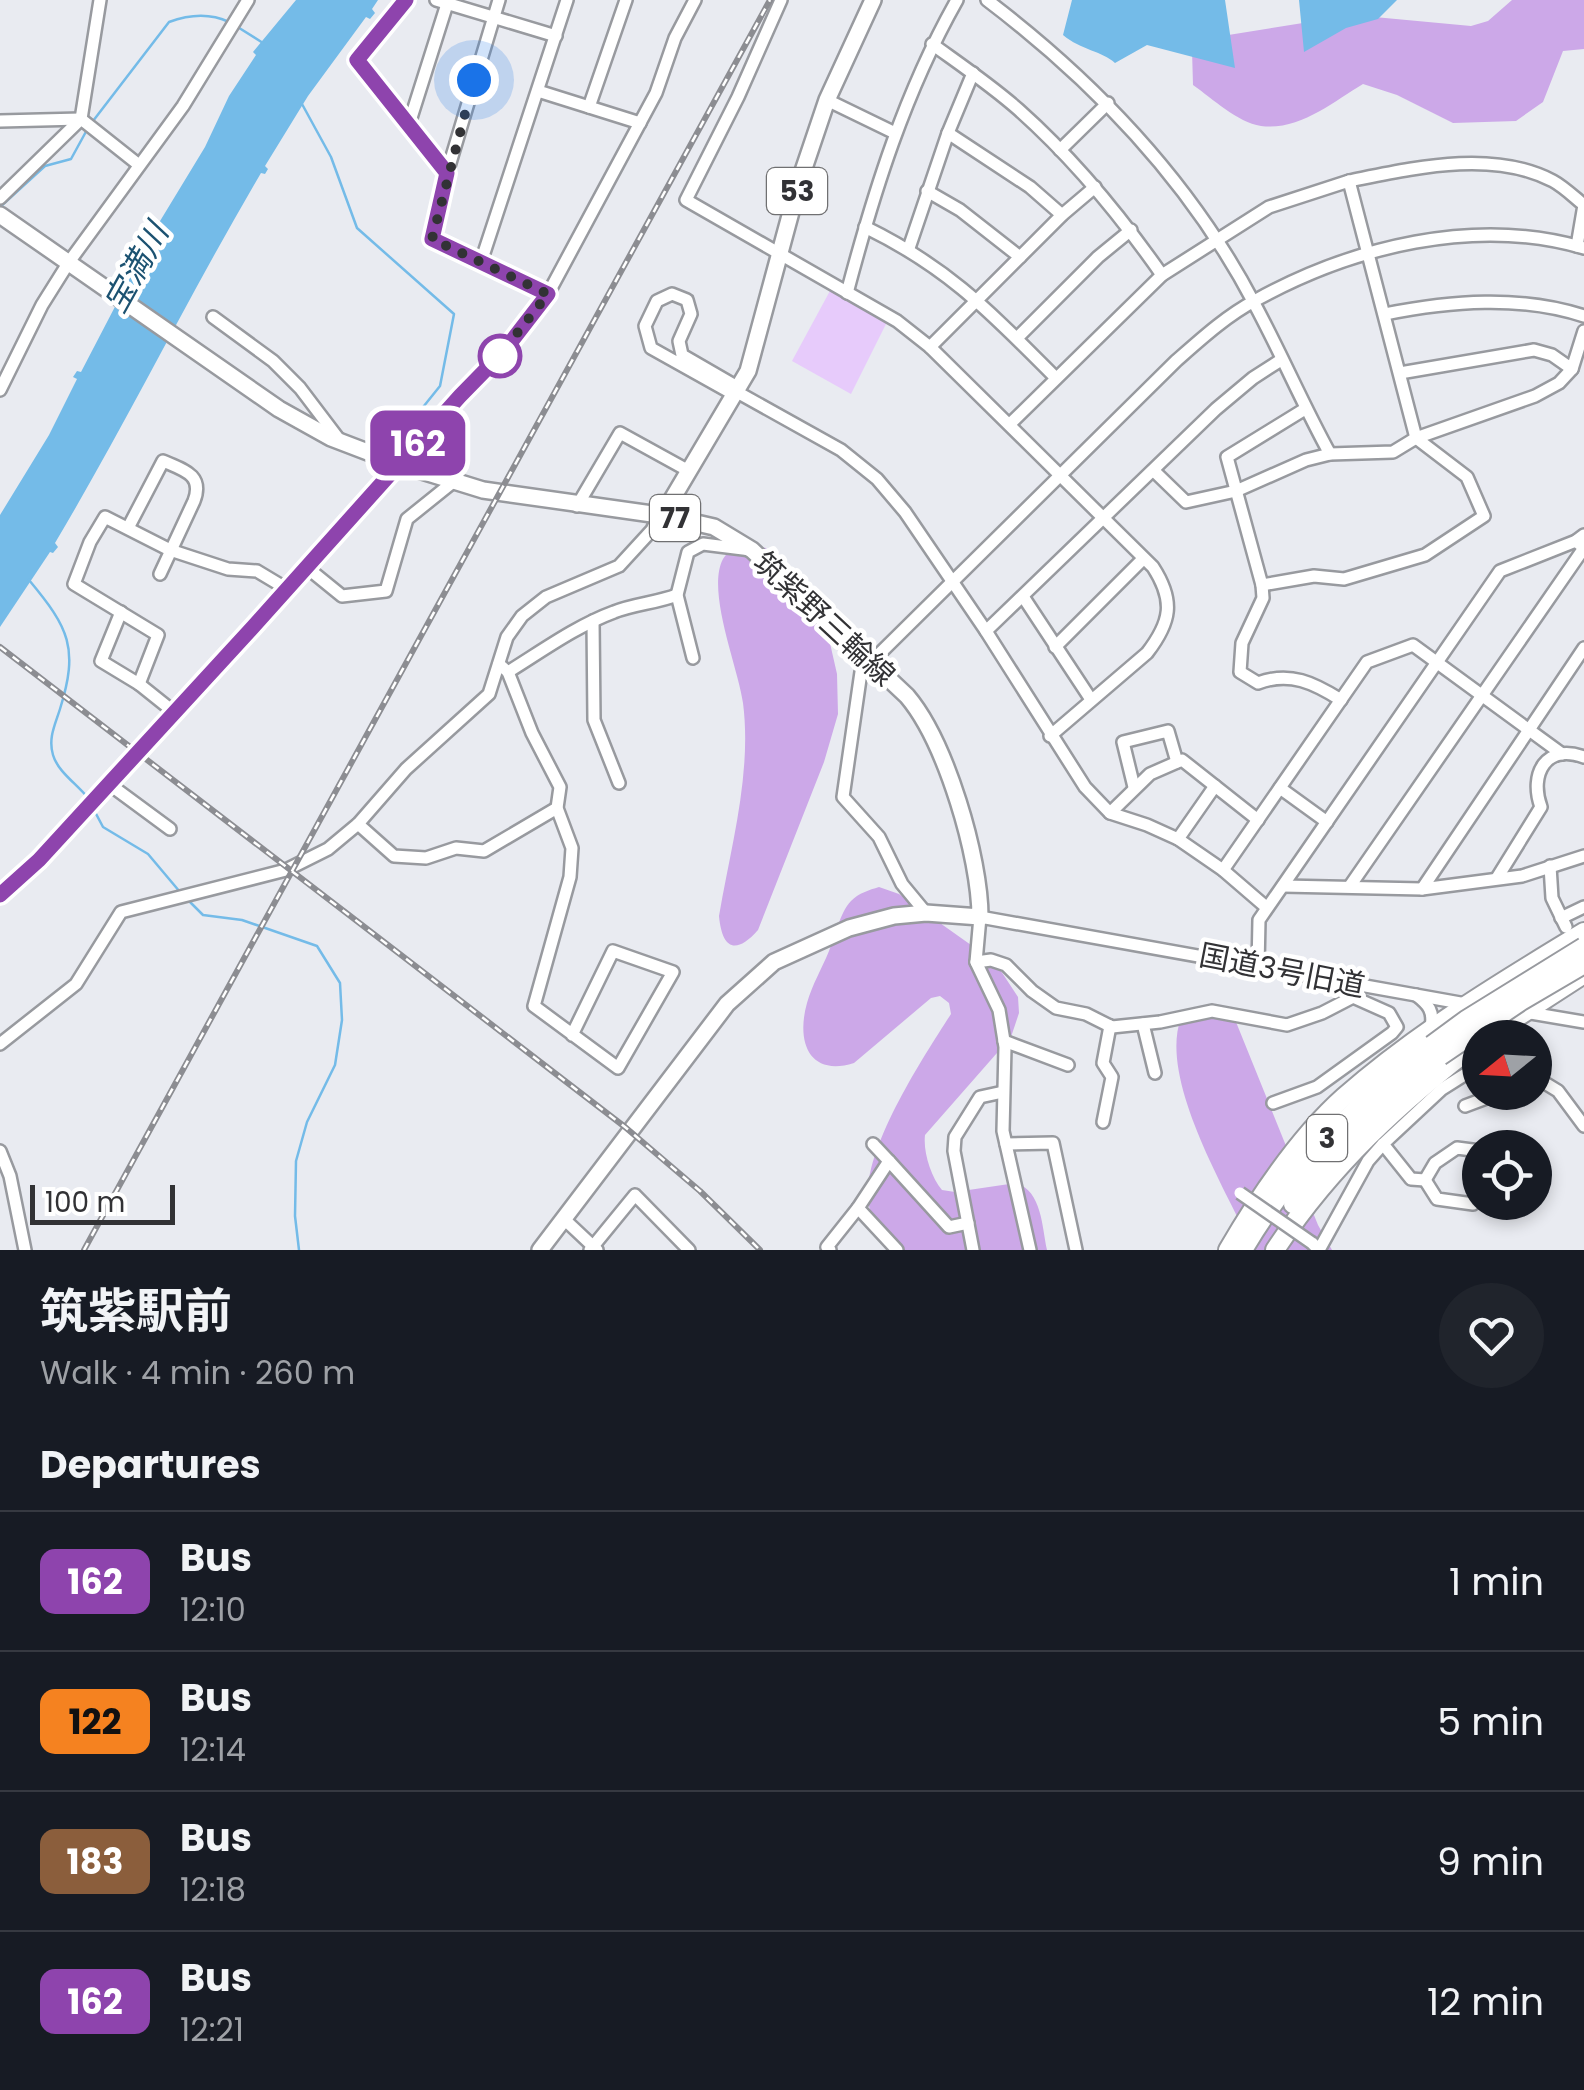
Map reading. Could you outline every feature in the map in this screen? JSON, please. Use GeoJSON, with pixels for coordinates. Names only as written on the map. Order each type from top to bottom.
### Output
{"type":"FeatureCollection","features":[{"type":"Feature","properties":{"kind":"highway"},"geometry":{"type":"LineString","coordinates":[[1228,1250],[1272,1184],[1332,1110],[1434,1043],[1468,1004],[1570,926]]}},
{"type":"Feature","properties":{"kind":"highway","name":"3"},"geometry":{"type":"LineString","coordinates":[[1243,1250],[1260,1220],[1303,1164],[1358,1105],[1466,1020],[1584,947]]}},
{"type":"Feature","properties":{"kind":"highway","name":"3"},"geometry":{"type":"LineString","coordinates":[[1262,1250],[1313,1175],[1434,1043],[1521,1001],[1584,964]]}},
{"type":"Feature","properties":{"kind":"highway"},"geometry":{"type":"LineString","coordinates":[[1513,1020],[1584,974]]}},
{"type":"Feature","properties":{"kind":"highway"},"geometry":{"type":"LineString","coordinates":[[1275,1250],[1348,1154],[1419,1088],[1462,1055]]}},
{"type":"Feature","properties":{"kind":"main road","name":"53"},"geometry":{"type":"LineString","coordinates":[[663,516],[748,371],[798,186],[827,100],[873,0]]}},
{"type":"Feature","properties":{"kind":"main road","name":"筑紫野三輪線"},"geometry":{"type":"LineString","coordinates":[[0,216],[279,409],[342,443],[453,482],[498,493],[714,527],[752,550],[925,716],[980,884],[980,917]]}},
{"type":"Feature","properties":{"kind":"main road"},"geometry":{"type":"LineString","coordinates":[[540,1250],[727,1004],[774,962],[848,928],[894,916],[926,913],[980,917]]}},
{"type":"Feature","properties":{"kind":"street"},"geometry":{"type":"LineString","coordinates":[[0,198],[81,119],[100,0]]}},
{"type":"Feature","properties":{"kind":"street"},"geometry":{"type":"LineString","coordinates":[[0,390],[42,305],[69,262],[183,106],[248,0]]}},
{"type":"Feature","properties":{"kind":"street"},"geometry":{"type":"LineString","coordinates":[[406,0],[357,60],[447,173]]}},
{"type":"Feature","properties":{"kind":"street"},"geometry":{"type":"LineString","coordinates":[[499,0],[447,173],[432,239],[548,294]]}},
{"type":"Feature","properties":{"kind":"street"},"geometry":{"type":"LineString","coordinates":[[481,262],[567,0]]}},
{"type":"Feature","properties":{"kind":"street"},"geometry":{"type":"LineString","coordinates":[[589,107],[626,0]]}},
{"type":"Feature","properties":{"kind":"street"},"geometry":{"type":"LineString","coordinates":[[0,895],[39,860],[504,351],[548,294],[656,94],[674,38],[694,0]]}},
{"type":"Feature","properties":{"kind":"street"},"geometry":{"type":"LineString","coordinates":[[781,0],[686,200],[897,321],[930,347],[1162,580],[1168,598],[1167,620],[1147,653],[1050,736]]}},
{"type":"Feature","properties":{"kind":"street"},"geometry":{"type":"LineString","coordinates":[[847,293],[895,133],[932,44],[957,0]]}},
{"type":"Feature","properties":{"kind":"street"},"geometry":{"type":"LineString","coordinates":[[987,0],[1108,104],[1185,196],[1253,301],[1330,454]]}},
{"type":"Feature","properties":{"kind":"street"},"geometry":{"type":"LineString","coordinates":[[1004,13],[1011,0]]}},
{"type":"Feature","properties":{"kind":"street"},"geometry":{"type":"LineString","coordinates":[[409,124],[442,2],[556,36]]}},
{"type":"Feature","properties":{"kind":"street"},"geometry":{"type":"LineString","coordinates":[[932,44],[1018,109],[1060,150],[1095,187],[1162,274]]}},
{"type":"Feature","properties":{"kind":"street"},"geometry":{"type":"LineString","coordinates":[[909,248],[948,133],[973,74]]}},
{"type":"Feature","properties":{"kind":"street"},"geometry":{"type":"LineString","coordinates":[[538,91],[640,122]]}},
{"type":"Feature","properties":{"kind":"street"},"geometry":{"type":"LineString","coordinates":[[827,100],[895,133]]}},
{"type":"Feature","properties":{"kind":"street"},"geometry":{"type":"LineString","coordinates":[[1060,150],[1108,104]]}},
{"type":"Feature","properties":{"kind":"street"},"geometry":{"type":"LineString","coordinates":[[0,121],[81,119],[139,165]]}},
{"type":"Feature","properties":{"kind":"street"},"geometry":{"type":"LineString","coordinates":[[948,133],[1016,177],[1062,215]]}},
{"type":"Feature","properties":{"kind":"street"},"geometry":{"type":"LineString","coordinates":[[926,913],[902,884],[879,837],[843,797],[861,672],[1176,361],[1216,326],[1253,301],[1307,275],[1370,252],[1416,242],[1490,236],[1580,247],[1584,206],[1557,182],[1512,166],[1450,165],[1350,181],[1270,207],[1162,274],[1010,424]]}},
{"type":"Feature","properties":{"kind":"street"},"geometry":{"type":"LineString","coordinates":[[1262,585],[1314,576],[1344,579],[1425,555],[1484,516],[1467,477],[1416,438],[1350,181]]}},
{"type":"Feature","properties":{"kind":"street"},"geometry":{"type":"LineString","coordinates":[[930,347],[1095,187]]}},
{"type":"Feature","properties":{"kind":"street"},"geometry":{"type":"LineString","coordinates":[[927,192],[996,235],[1020,257]]}},
{"type":"Feature","properties":{"kind":"street"},"geometry":{"type":"LineString","coordinates":[[865,227],[909,248],[978,299],[1055,377]]}},
{"type":"Feature","properties":{"kind":"street"},"geometry":{"type":"LineString","coordinates":[[1016,338],[1130,230]]}},
{"type":"Feature","properties":{"kind":"street"},"geometry":{"type":"LineString","coordinates":[[737,392],[682,355],[679,341],[691,314],[687,300],[672,294],[657,300],[646,326],[651,348],[841,450],[877,479],[905,512],[986,632],[1084,787],[1110,814],[1178,839],[1223,870],[1266,908]]}},
{"type":"Feature","properties":{"kind":"street"},"geometry":{"type":"LineString","coordinates":[[1385,314],[1456,302],[1507,303],[1584,316]]}},
{"type":"Feature","properties":{"kind":"street"},"geometry":{"type":"LineString","coordinates":[[213,317],[273,361],[300,388],[342,443]]}},
{"type":"Feature","properties":{"kind":"street"},"geometry":{"type":"LineString","coordinates":[[1154,472],[1186,502],[1236,491],[1306,460],[1330,454],[1392,452],[1416,438],[1535,396],[1559,383],[1572,369],[1584,331]]}},
{"type":"Feature","properties":{"kind":"street"},"geometry":{"type":"LineString","coordinates":[[1400,373],[1534,350],[1552,355],[1572,369]]}},
{"type":"Feature","properties":{"kind":"street"},"geometry":{"type":"LineString","coordinates":[[986,632],[1216,409],[1252,378],[1281,360]]}},
{"type":"Feature","properties":{"kind":"street"},"geometry":{"type":"LineString","coordinates":[[1305,408],[1227,457],[1264,598],[1242,644],[1240,672],[1258,684],[1267,680],[1312,681],[1341,700]]}},
{"type":"Feature","properties":{"kind":"street"},"geometry":{"type":"LineString","coordinates":[[577,506],[620,433],[689,470]]}},
{"type":"Feature","properties":{"kind":"street"},"geometry":{"type":"LineString","coordinates":[[128,528],[164,461],[196,479],[198,491],[160,574]]}},
{"type":"Feature","properties":{"kind":"street"},"geometry":{"type":"LineString","coordinates":[[310,570],[342,596],[386,591],[408,519],[453,482]]}},
{"type":"Feature","properties":{"kind":"street"},"geometry":{"type":"LineString","coordinates":[[0,1044],[76,984],[121,912],[267,875],[306,863],[328,850],[358,824],[406,769],[489,694],[504,668],[507,637],[522,616],[546,596],[619,566],[663,516]]}},
{"type":"Feature","properties":{"kind":"street"},"geometry":{"type":"LineString","coordinates":[[139,684],[158,636],[74,584],[90,542],[105,517],[170,550],[228,569],[257,571],[288,589]]}},
{"type":"Feature","properties":{"kind":"street"},"geometry":{"type":"LineString","coordinates":[[1258,967],[1259,920],[1266,908],[1500,571],[1580,538],[1584,548],[1350,886]]}},
{"type":"Feature","properties":{"kind":"street"},"geometry":{"type":"LineString","coordinates":[[694,658],[677,595],[688,552],[703,544],[752,550]]}},
{"type":"Feature","properties":{"kind":"street"},"geometry":{"type":"LineString","coordinates":[[1055,647],[1143,559]]}},
{"type":"Feature","properties":{"kind":"street"},"geometry":{"type":"LineString","coordinates":[[504,668],[593,620],[677,595]]}},
{"type":"Feature","properties":{"kind":"street"},"geometry":{"type":"LineString","coordinates":[[1024,598],[1090,698]]}},
{"type":"Feature","properties":{"kind":"street"},"geometry":{"type":"LineString","coordinates":[[121,612],[101,661],[174,712]]}},
{"type":"Feature","properties":{"kind":"street"},"geometry":{"type":"LineString","coordinates":[[593,620],[594,720],[619,784]]}},
{"type":"Feature","properties":{"kind":"street"},"geometry":{"type":"LineString","coordinates":[[1223,870],[1367,662],[1413,645],[1562,754]]}},
{"type":"Feature","properties":{"kind":"street"},"geometry":{"type":"LineString","coordinates":[[1422,889],[1584,648]]}},
{"type":"Feature","properties":{"kind":"street"},"geometry":{"type":"LineString","coordinates":[[504,668],[560,786],[556,808],[572,848],[570,877],[534,1006],[572,1035],[618,1068],[673,972],[613,950],[572,1035]]}},
{"type":"Feature","properties":{"kind":"street"},"geometry":{"type":"LineString","coordinates":[[1134,787],[1123,742],[1168,731],[1176,762]]}},
{"type":"Feature","properties":{"kind":"street"},"geometry":{"type":"LineString","coordinates":[[1497,878],[1542,807],[1534,788],[1537,772],[1562,754],[1583,754]]}},
{"type":"Feature","properties":{"kind":"street"},"geometry":{"type":"LineString","coordinates":[[1110,814],[1150,774],[1182,760],[1258,820]]}},
{"type":"Feature","properties":{"kind":"street"},"geometry":{"type":"LineString","coordinates":[[109,784],[170,829]]}},
{"type":"Feature","properties":{"kind":"street"},"geometry":{"type":"LineString","coordinates":[[1178,839],[1215,786]]}},
{"type":"Feature","properties":{"kind":"street"},"geometry":{"type":"LineString","coordinates":[[1280,788],[1327,822]]}},
{"type":"Feature","properties":{"kind":"street"},"geometry":{"type":"LineString","coordinates":[[358,824],[394,856],[426,858],[456,848],[484,851],[556,808]]}},
{"type":"Feature","properties":{"kind":"street"},"geometry":{"type":"LineString","coordinates":[[1282,886],[1422,889],[1522,876],[1584,856]]}},
{"type":"Feature","properties":{"kind":"street"},"geometry":{"type":"LineString","coordinates":[[1550,866],[1552,898],[1570,926],[1584,907]]}},
{"type":"Feature","properties":{"kind":"street"},"geometry":{"type":"LineString","coordinates":[[980,917],[976,962],[999,1010],[1004,1041],[1006,1144],[1030,1250]]}},
{"type":"Feature","properties":{"kind":"street","name":"国道3号旧道"},"geometry":{"type":"LineString","coordinates":[[980,917],[1258,967],[1353,991],[1414,994],[1584,1022]]}},
{"type":"Feature","properties":{"kind":"street"},"geometry":{"type":"LineString","coordinates":[[976,962],[991,960],[1006,965],[1032,992],[1056,1008],[1086,1014],[1110,1026],[1143,1024],[1212,1010],[1286,1026],[1322,1014],[1353,991],[1389,1013],[1397,1027],[1392,1034],[1317,1087],[1272,1103]]}},
{"type":"Feature","properties":{"kind":"street"},"geometry":{"type":"LineString","coordinates":[[1414,994],[1428,1004],[1434,1016],[1434,1043]]}},
{"type":"Feature","properties":{"kind":"street"},"geometry":{"type":"LineString","coordinates":[[1143,1024],[1155,1073]]}},
{"type":"Feature","properties":{"kind":"street"},"geometry":{"type":"LineString","coordinates":[[1103,1122],[1112,1077],[1104,1063],[1110,1026]]}},
{"type":"Feature","properties":{"kind":"street"},"geometry":{"type":"LineString","coordinates":[[1004,1041],[1068,1065]]}},
{"type":"Feature","properties":{"kind":"street"},"geometry":{"type":"LineString","coordinates":[[1240,1193],[1319,1250],[1368,1161],[1442,1088],[1462,1076]]}},
{"type":"Feature","properties":{"kind":"street"},"geometry":{"type":"LineString","coordinates":[[1552,1088],[1584,1126]]}},
{"type":"Feature","properties":{"kind":"street"},"geometry":{"type":"LineString","coordinates":[[973,1250],[954,1152],[956,1138],[980,1098],[1003,1092]]}},
{"type":"Feature","properties":{"kind":"street"},"geometry":{"type":"LineString","coordinates":[[1006,1144],[1053,1143],[1076,1250]]}},
{"type":"Feature","properties":{"kind":"street"},"geometry":{"type":"LineString","coordinates":[[873,1144],[949,1227],[968,1223]]}},
{"type":"Feature","properties":{"kind":"street"},"geometry":{"type":"LineString","coordinates":[[1383,1144],[1411,1179],[1425,1180]]}},
{"type":"Feature","properties":{"kind":"street"},"geometry":{"type":"LineString","coordinates":[[1425,1180],[1435,1162],[1462,1149]]}},
{"type":"Feature","properties":{"kind":"street"},"geometry":{"type":"LineString","coordinates":[[0,1151],[10,1176],[25,1250]]}},
{"type":"Feature","properties":{"kind":"street"},"geometry":{"type":"LineString","coordinates":[[830,1250],[826,1246],[889,1162]]}},
{"type":"Feature","properties":{"kind":"street"},"geometry":{"type":"LineString","coordinates":[[1425,1180],[1437,1199],[1462,1202]]}},
{"type":"Feature","properties":{"kind":"street"},"geometry":{"type":"LineString","coordinates":[[564,1219],[593,1249],[636,1194],[689,1250]]}},
{"type":"Feature","properties":{"kind":"street"},"geometry":{"type":"LineString","coordinates":[[858,1208],[897,1250]]}},
{"type":"Feature","properties":{"kind":"shaded area"},"geometry":{"type":"Polygon","coordinates":[[[1512,0],[1584,0],[1584,49],[1563,51],[1543,102],[1516,121],[1453,123],[1397,95],[1363,84],[1302,120],[1261,126],[1234,115],[1193,85],[1192,50],[1216,37],[1353,15],[1471,26],[1488,21],[1512,0]]]}},
{"type":"Feature","properties":{"kind":"shaded area"},"geometry":{"type":"Polygon","coordinates":[[[831,289],[887,322],[851,394],[792,361],[831,289]]]}},
{"type":"Feature","properties":{"kind":"shaded area"},"geometry":{"type":"Polygon","coordinates":[[[748,545],[766,548],[796,578],[827,630],[837,674],[838,714],[824,762],[758,930],[743,943],[731,945],[723,935],[719,916],[739,809],[745,729],[718,590],[723,559],[734,549],[748,545]]]}},
{"type":"Feature","properties":{"kind":"shaded area"},"geometry":{"type":"Polygon","coordinates":[[[879,887],[899,894],[995,962],[1018,997],[1019,1013],[1011,1037],[925,1135],[925,1149],[942,1190],[955,1192],[1016,1183],[1025,1187],[1036,1202],[1047,1250],[887,1250],[869,1206],[873,1161],[896,1107],[951,1014],[949,1003],[940,996],[931,998],[854,1063],[839,1066],[816,1060],[805,1043],[803,1031],[809,996],[844,911],[857,896],[879,887]]]}},
{"type":"Feature","properties":{"kind":"shaded area"},"geometry":{"type":"Polygon","coordinates":[[[1225,1010],[1236,1022],[1318,1225],[1332,1250],[1254,1250],[1213,1167],[1187,1103],[1176,1043],[1181,1018],[1225,1010]]]}},
{"type":"Feature","properties":{"kind":"water","name":"宝満川"},"geometry":{"type":"Polygon","coordinates":[[[296,0],[378,0],[372,9],[375,13],[370,19],[366,17],[308,96],[265,166],[268,169],[261,173],[234,219],[55,543],[58,547],[50,552],[0,627],[0,515],[49,435],[77,379],[73,377],[81,372],[157,226],[256,55],[253,52],[296,0]]]}},
{"type":"Feature","properties":{"kind":"water"},"geometry":{"type":"Polygon","coordinates":[[[1072,0],[1225,0],[1235,68],[1147,45],[1115,63],[1063,35],[1072,0]]]}},
{"type":"Feature","properties":{"kind":"water"},"geometry":{"type":"Polygon","coordinates":[[[1299,0],[1397,0],[1378,19],[1346,28],[1304,52],[1299,0]]]}},
{"type":"Feature","properties":{"kind":"waterway"},"geometry":{"type":"LineString","coordinates":[[93,121],[169,22],[199,16],[229,22]]}},
{"type":"Feature","properties":{"kind":"waterway"},"geometry":{"type":"LineString","coordinates":[[236,26],[263,43]]}},
{"type":"Feature","properties":{"kind":"waterway"},"geometry":{"type":"LineString","coordinates":[[302,104],[331,157],[357,228],[454,314],[440,386],[395,442]]}},
{"type":"Feature","properties":{"kind":"waterway"},"geometry":{"type":"LineString","coordinates":[[0,207],[45,166],[71,159],[88,128]]}},
{"type":"Feature","properties":{"kind":"waterway"},"geometry":{"type":"LineString","coordinates":[[29,580],[61,626],[69,654],[66,688],[52,737],[53,755],[88,798]]}},
{"type":"Feature","properties":{"kind":"waterway"},"geometry":{"type":"LineString","coordinates":[[94,810],[103,827],[148,854],[180,892]]}},
{"type":"Feature","properties":{"kind":"waterway"},"geometry":{"type":"LineString","coordinates":[[189,901],[203,915],[242,920],[317,946],[340,983],[342,1020],[335,1065],[307,1122],[296,1161],[299,1250]]}},
{"type":"Feature","properties":{"kind":"railway"},"geometry":{"type":"LineString","coordinates":[[84,1250],[770,0]]}},
{"type":"Feature","properties":{"kind":"railway"},"geometry":{"type":"LineString","coordinates":[[0,647],[625,1127],[700,1191],[760,1250]]}},
{"type":"Feature","properties":{"kind":"bus line","name":"162"},"geometry":{"type":"LineString","coordinates":[[0,895],[39,860],[253,627],[504,351],[548,294],[432,239],[447,173],[357,60],[406,0]]}},
{"type":"Feature","properties":{"kind":"route"},"geometry":{"type":"LineString","coordinates":[[474,80],[432,239],[548,294],[496,360],[500,356]]}}]}
